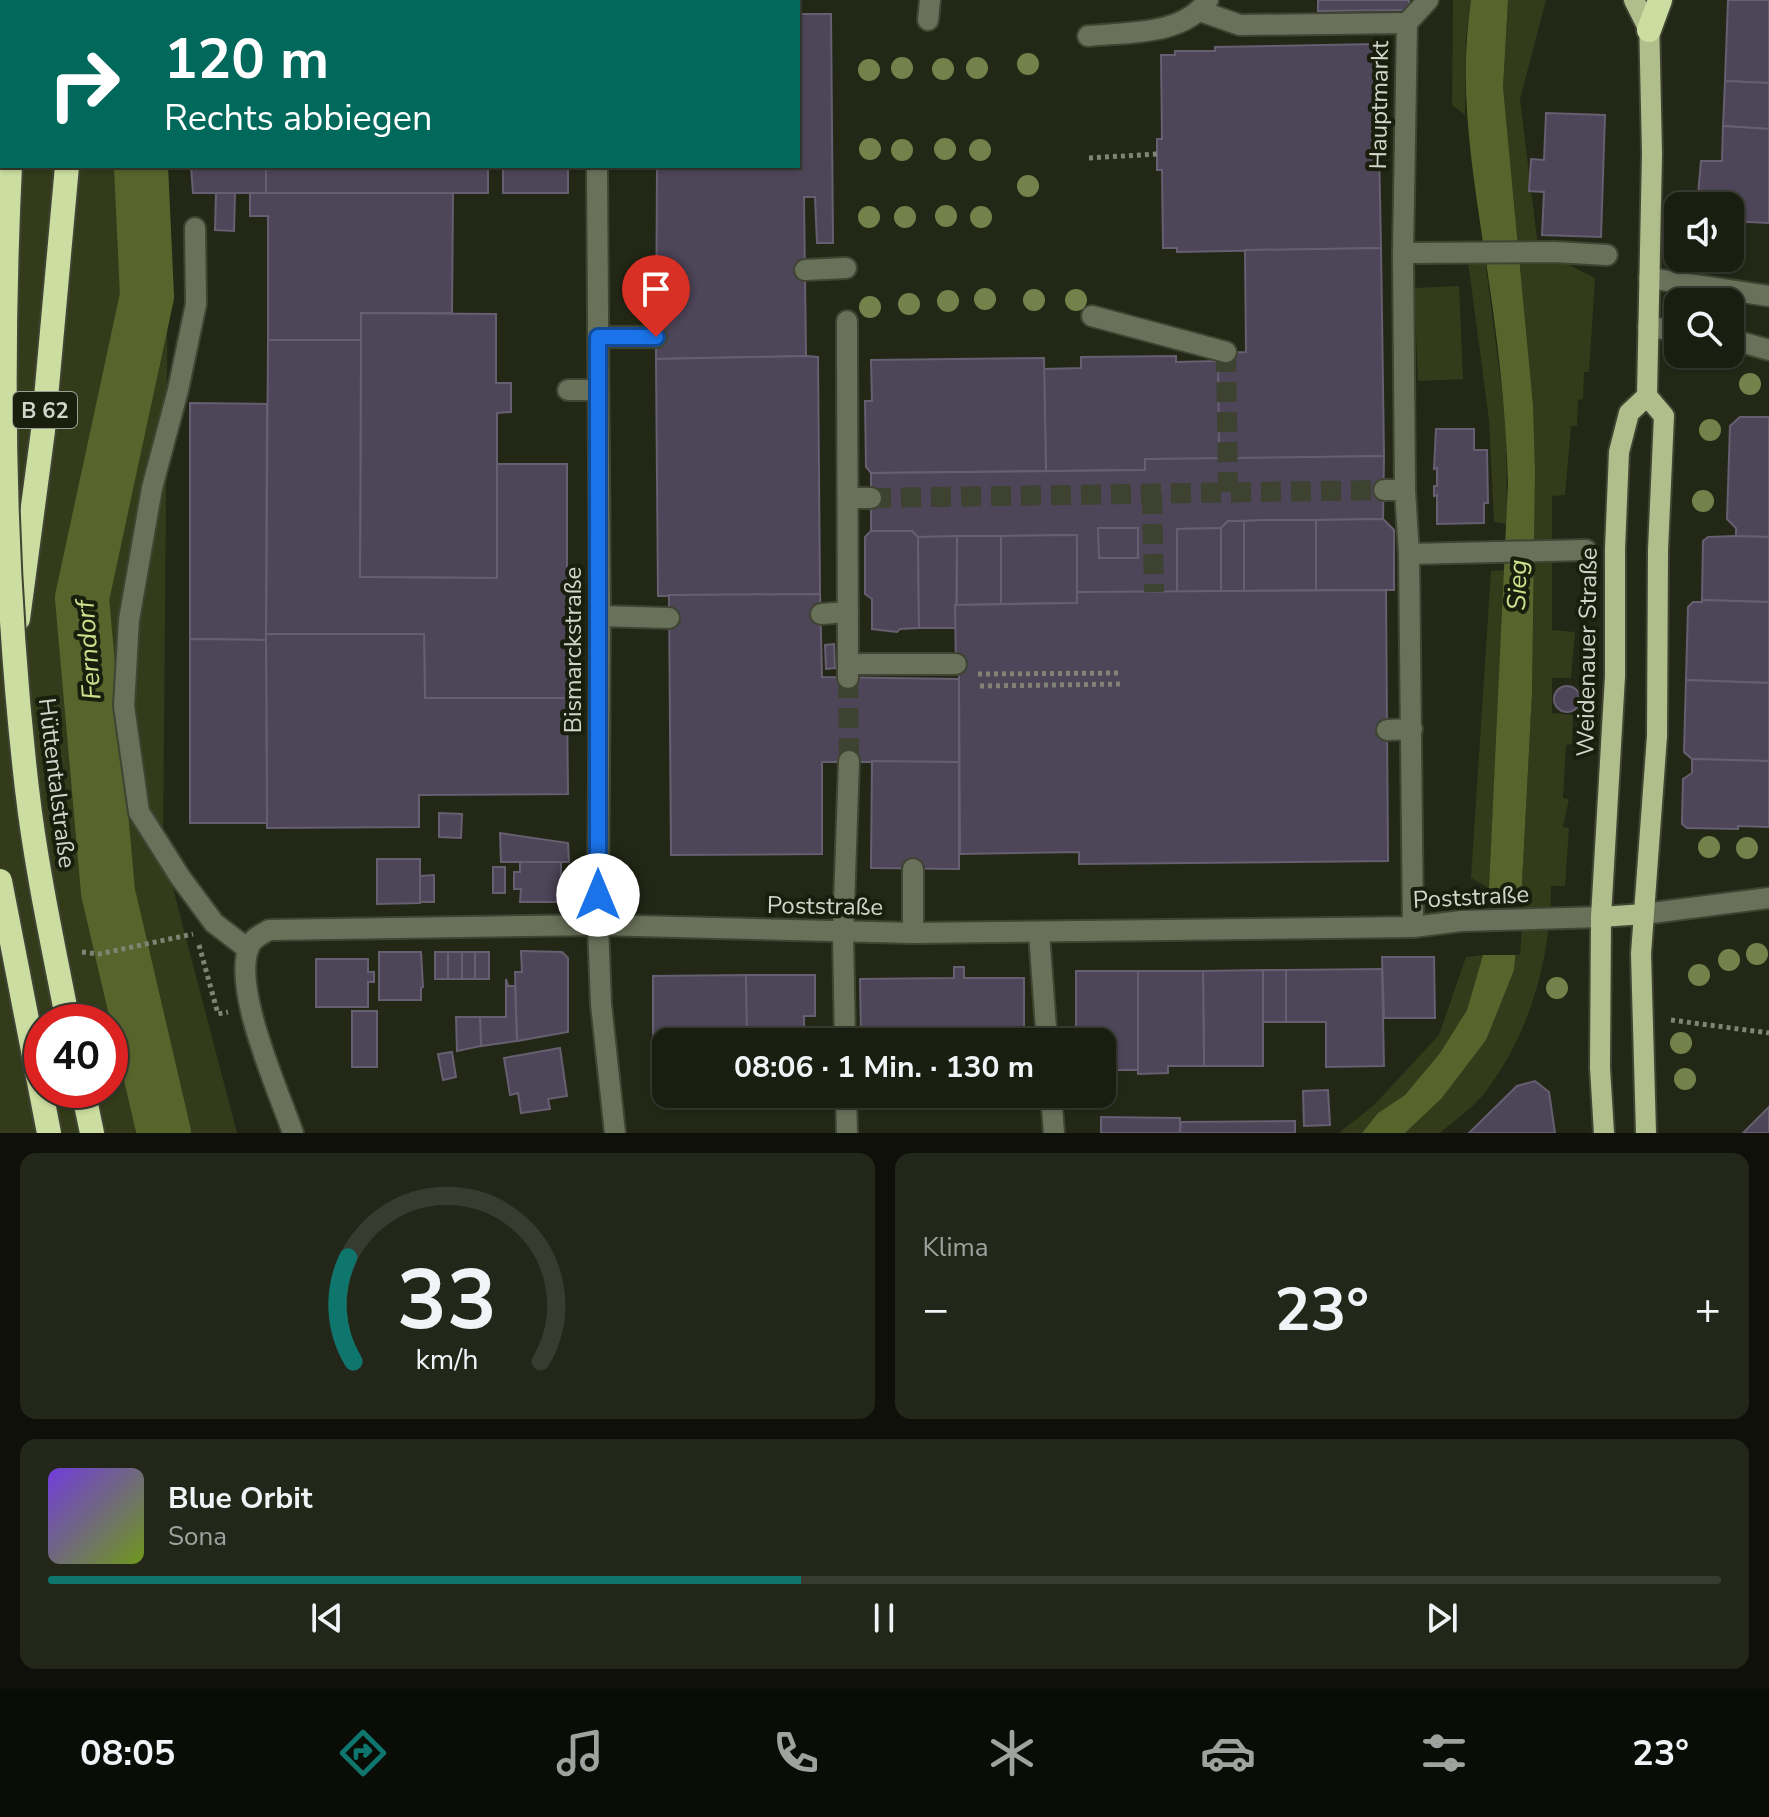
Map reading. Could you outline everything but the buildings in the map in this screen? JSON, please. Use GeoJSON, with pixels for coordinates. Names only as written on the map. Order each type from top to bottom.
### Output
{"type":"FeatureCollection","features":[{"type":"Feature","properties":{"kind":"highway"},"geometry":{"type":"LineString","coordinates":[[1649,30],[1660,0]]}},
{"type":"Feature","properties":{"kind":"highway","name":"Hüttentalstraße"},"geometry":{"type":"LineString","coordinates":[[10,168],[4,245],[3,362],[13,653],[27,792],[65,1004]]}},
{"type":"Feature","properties":{"kind":"highway","name":"B 62"},"geometry":{"type":"LineString","coordinates":[[13,653],[43,431],[67,168]]}},
{"type":"Feature","properties":{"kind":"highway"},"geometry":{"type":"LineString","coordinates":[[0,881],[49,1133]]}},
{"type":"Feature","properties":{"kind":"highway"},"geometry":{"type":"LineString","coordinates":[[87,1108],[92,1133]]}},
{"type":"Feature","properties":{"kind":"main road"},"geometry":{"type":"LineString","coordinates":[[1634,0],[1649,30]]}},
{"type":"Feature","properties":{"kind":"main road"},"geometry":{"type":"LineString","coordinates":[[1646,1133],[1641,993],[1657,736],[1658,550],[1664,416],[1647,396],[1652,154],[1649,0]]}},
{"type":"Feature","properties":{"kind":"main road","name":"Weidenauer Straße"},"geometry":{"type":"LineString","coordinates":[[1604,1133],[1600,1068],[1601,917],[1615,676],[1619,452],[1629,413],[1647,396]]}},
{"type":"Feature","properties":{"kind":"main road"},"geometry":{"type":"LineString","coordinates":[[1601,917],[1644,914]]}},
{"type":"Feature","properties":{"kind":"street"},"geometry":{"type":"LineString","coordinates":[[1407,23],[1428,0]]}},
{"type":"Feature","properties":{"kind":"street"},"geometry":{"type":"LineString","coordinates":[[1088,36],[1167,28],[1204,6]]}},
{"type":"Feature","properties":{"kind":"street","name":"Hauptmarkt"},"geometry":{"type":"LineString","coordinates":[[1204,6],[1240,25],[1407,23],[1403,253],[1413,927]]}},
{"type":"Feature","properties":{"kind":"street","name":"Bismarckstraße"},"geometry":{"type":"LineString","coordinates":[[597,168],[600,616],[598,925],[601,1004],[615,1133]]}},
{"type":"Feature","properties":{"kind":"street"},"geometry":{"type":"LineString","coordinates":[[195,228],[196,304],[178,390],[152,488],[129,620],[124,706],[139,812],[180,877],[214,923],[248,949],[249,1009],[293,1133]]}},
{"type":"Feature","properties":{"kind":"street"},"geometry":{"type":"LineString","coordinates":[[1403,253],[1555,252],[1607,255]]}},
{"type":"Feature","properties":{"kind":"street"},"geometry":{"type":"LineString","coordinates":[[805,270],[846,268]]}},
{"type":"Feature","properties":{"kind":"street"},"geometry":{"type":"LineString","coordinates":[[1649,278],[1769,296]]}},
{"type":"Feature","properties":{"kind":"street"},"geometry":{"type":"LineString","coordinates":[[1092,316],[1226,352]]}},
{"type":"Feature","properties":{"kind":"street"},"geometry":{"type":"LineString","coordinates":[[847,321],[848,671],[956,664]]}},
{"type":"Feature","properties":{"kind":"street"},"geometry":{"type":"LineString","coordinates":[[1648,327],[1664,329]]}},
{"type":"Feature","properties":{"kind":"street"},"geometry":{"type":"LineString","coordinates":[[598,337],[656,337]]}},
{"type":"Feature","properties":{"kind":"street"},"geometry":{"type":"LineString","coordinates":[[1744,343],[1769,350]]}},
{"type":"Feature","properties":{"kind":"street"},"geometry":{"type":"LineString","coordinates":[[568,390],[598,390]]}},
{"type":"Feature","properties":{"kind":"street"},"geometry":{"type":"LineString","coordinates":[[1384,490],[1405,490]]}},
{"type":"Feature","properties":{"kind":"street"},"geometry":{"type":"LineString","coordinates":[[848,498],[871,498]]}},
{"type":"Feature","properties":{"kind":"street"},"geometry":{"type":"LineString","coordinates":[[1409,554],[1586,550]]}},
{"type":"Feature","properties":{"kind":"street"},"geometry":{"type":"LineString","coordinates":[[821,614],[848,612]]}},
{"type":"Feature","properties":{"kind":"street"},"geometry":{"type":"LineString","coordinates":[[600,616],[669,618]]}},
{"type":"Feature","properties":{"kind":"street"},"geometry":{"type":"LineString","coordinates":[[1387,730],[1412,729]]}},
{"type":"Feature","properties":{"kind":"street"},"geometry":{"type":"LineString","coordinates":[[845,1028],[843,933],[849,761]]}},
{"type":"Feature","properties":{"kind":"street"},"geometry":{"type":"LineString","coordinates":[[913,869],[913,933]]}},
{"type":"Feature","properties":{"kind":"street"},"geometry":{"type":"LineString","coordinates":[[1644,914],[1769,898]]}},
{"type":"Feature","properties":{"kind":"street","name":"Poststraße"},"geometry":{"type":"LineString","coordinates":[[248,949],[255,938],[269,930],[598,925],[843,933],[1039,933],[1413,927],[1601,917]]}},
{"type":"Feature","properties":{"kind":"street"},"geometry":{"type":"LineString","coordinates":[[1039,933],[1046,1028]]}},
{"type":"Feature","properties":{"kind":"street"},"geometry":{"type":"LineString","coordinates":[[846,1108],[847,1133]]}},
{"type":"Feature","properties":{"kind":"street"},"geometry":{"type":"LineString","coordinates":[[1052,1108],[1054,1133]]}},
{"type":"Feature","properties":{"kind":"path"},"geometry":{"type":"LineString","coordinates":[[1089,158],[1157,154]]}},
{"type":"Feature","properties":{"kind":"path"},"geometry":{"type":"LineString","coordinates":[[980,681],[1121,678],[980,681]]}},
{"type":"Feature","properties":{"kind":"path"},"geometry":{"type":"LineString","coordinates":[[99,954],[196,933],[218,1014],[249,1009]]}},
{"type":"Feature","properties":{"kind":"path"},"geometry":{"type":"LineString","coordinates":[[1671,1020],[1769,1033]]}},
{"type":"Feature","properties":{"kind":"shaded area"},"geometry":{"type":"Polygon","coordinates":[[[1453,0],[1471,0],[1466,37],[1465,115],[1452,105],[1453,0]]]}},
{"type":"Feature","properties":{"kind":"shaded area"},"geometry":{"type":"Polygon","coordinates":[[[1508,0],[1546,0],[1520,99],[1539,256],[1553,257],[1595,278],[1589,372],[1584,372],[1583,399],[1578,400],[1577,426],[1571,426],[1565,495],[1552,496],[1552,630],[1575,632],[1571,678],[1552,678],[1552,713],[1573,715],[1572,744],[1566,745],[1563,798],[1569,799],[1563,827],[1569,828],[1565,886],[1551,886],[1547,940],[1535,994],[1515,1045],[1501,1069],[1476,1102],[1440,1133],[1405,1133],[1441,1099],[1514,970],[1522,883],[1532,693],[1535,471],[1533,405],[1503,87],[1508,0]]]}},
{"type":"Feature","properties":{"kind":"shaded area"},"geometry":{"type":"Polygon","coordinates":[[[0,168],[162,168],[168,260],[163,850],[237,1133],[0,1133],[0,168]]]}},
{"type":"Feature","properties":{"kind":"shaded area"},"geometry":{"type":"Polygon","coordinates":[[[1485,260],[1506,422],[1507,524],[1494,522],[1489,420],[1468,261],[1485,260]]]}},
{"type":"Feature","properties":{"kind":"shaded area"},"geometry":{"type":"Polygon","coordinates":[[[1459,286],[1463,379],[1418,381],[1414,288],[1459,286]]]}},
{"type":"Feature","properties":{"kind":"shaded area"},"geometry":{"type":"Polygon","coordinates":[[[1505,570],[1489,888],[1471,878],[1491,571],[1505,570]]]}},
{"type":"Feature","properties":{"kind":"shaded area"},"geometry":{"type":"Polygon","coordinates":[[[1483,955],[1467,1010],[1440,1053],[1405,1095],[1378,1113],[1362,1133],[1339,1133],[1374,1105],[1439,1035],[1466,957],[1483,955]]]}},
{"type":"Feature","properties":{"kind":"water","name":"Sieg"},"geometry":{"type":"Polygon","coordinates":[[[1471,0],[1508,0],[1503,87],[1533,405],[1532,693],[1514,970],[1486,1040],[1441,1099],[1405,1133],[1362,1133],[1378,1113],[1405,1095],[1440,1053],[1467,1010],[1483,955],[1489,888],[1508,484],[1499,360],[1468,118],[1466,61],[1471,0]]]}},
{"type":"Feature","properties":{"kind":"water"},"geometry":{"type":"Polygon","coordinates":[[[142,962],[177,1133],[139,1133],[128,1087],[128,1004],[120,1004],[119,976],[142,962]]]}},
{"type":"Feature","properties":{"kind":"pier"},"geometry":{"type":"Polygon","coordinates":[[[1484,897],[1524,897],[1520,955],[1479,955],[1484,897]]]}},
{"type":"Feature","properties":{"kind":"waterway","name":"Ferndorf"},"geometry":{"type":"LineString","coordinates":[[141,168],[147,296],[82,598],[108,892],[164,1133]]}},
{"type":"Feature","properties":{"kind":"tunnel"},"geometry":{"type":"LineString","coordinates":[[1226,352],[1228,493]]}},
{"type":"Feature","properties":{"kind":"tunnel"},"geometry":{"type":"LineString","coordinates":[[871,498],[1384,490]]}},
{"type":"Feature","properties":{"kind":"tunnel"},"geometry":{"type":"LineString","coordinates":[[1152,494],[1154,592]]}},
{"type":"Feature","properties":{"kind":"tunnel"},"geometry":{"type":"LineString","coordinates":[[848,678],[849,761]]}},
{"type":"Feature","properties":{"kind":"route"},"geometry":{"type":"LineString","coordinates":[[598,895],[598,337],[656,337]]}}]}
